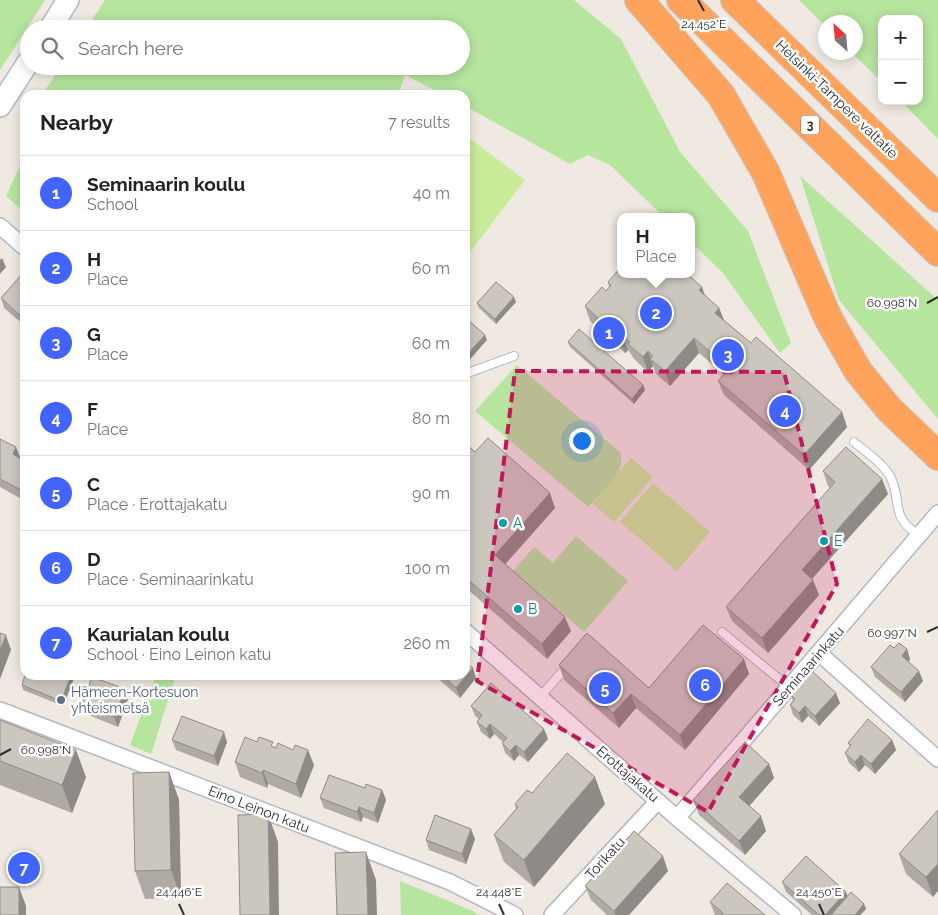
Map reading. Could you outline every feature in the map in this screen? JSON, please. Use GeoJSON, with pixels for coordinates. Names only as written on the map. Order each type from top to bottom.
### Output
{"type":"FeatureCollection","features":[{"type":"Feature","properties":{"kind":"highway"},"geometry":{"type":"LineString","coordinates":[[639,0],[721,95],[766,174],[828,318],[858,371],[889,409],[938,456]]}},
{"type":"Feature","properties":{"kind":"highway","name":"3"},"geometry":{"type":"LineString","coordinates":[[681,0],[938,252]]}},
{"type":"Feature","properties":{"kind":"highway","name":"Helsinki-Tampere valtatie"},"geometry":{"type":"LineString","coordinates":[[735,0],[938,198]]}},
{"type":"Feature","properties":{"kind":"main road"},"geometry":{"type":"LineString","coordinates":[[56,20],[68,0]]}},
{"type":"Feature","properties":{"kind":"main road"},"geometry":{"type":"LineString","coordinates":[[0,106],[20,75]]}},
{"type":"Feature","properties":{"kind":"street"},"geometry":{"type":"LineString","coordinates":[[0,226],[20,244]]}},
{"type":"Feature","properties":{"kind":"street","name":"Seminaarinkatu"},"geometry":{"type":"LineString","coordinates":[[677,818],[820,654],[938,514]]}},
{"type":"Feature","properties":{"kind":"street","name":"Erottajakatu"},"geometry":{"type":"LineString","coordinates":[[470,635],[677,818],[793,915]]}},
{"type":"Feature","properties":{"kind":"street"},"geometry":{"type":"LineString","coordinates":[[820,654],[938,759]]}},
{"type":"Feature","properties":{"kind":"street","name":"Eino Leinon katu"},"geometry":{"type":"LineString","coordinates":[[0,710],[450,882],[515,915]]}},
{"type":"Feature","properties":{"kind":"street","name":"Torikatu"},"geometry":{"type":"LineString","coordinates":[[552,915],[658,801]]}},
{"type":"Feature","properties":{"kind":"lane"},"geometry":{"type":"LineString","coordinates":[[470,372],[514,356]]}},
{"type":"Feature","properties":{"kind":"lane"},"geometry":{"type":"LineString","coordinates":[[854,442],[887,472],[894,489],[899,516],[902,522],[919,536]]}},
{"type":"Feature","properties":{"kind":"lane"},"geometry":{"type":"LineString","coordinates":[[722,632],[790,688]]}},
{"type":"Feature","properties":{"kind":"lane"},"geometry":{"type":"LineString","coordinates":[[540,697],[576,657]]}},
{"type":"Feature","properties":{"kind":"highlighted area"},"geometry":{"type":"Polygon","coordinates":[[[515,371],[784,372],[837,584],[708,812],[477,681],[515,371]]]}},
{"type":"Feature","properties":{"kind":"green space"},"geometry":{"type":"Polygon","coordinates":[[[0,0],[45,0],[32,20],[20,20],[20,39],[0,70],[0,0]]]}},
{"type":"Feature","properties":{"kind":"green space"},"geometry":{"type":"Polygon","coordinates":[[[105,0],[574,0],[621,39],[680,152],[748,231],[791,343],[780,353],[723,273],[695,246],[695,213],[660,213],[610,165],[588,155],[570,164],[470,109],[470,90],[434,90],[405,75],[470,75],[470,20],[92,20],[105,0]]]}},
{"type":"Feature","properties":{"kind":"green space"},"geometry":{"type":"Polygon","coordinates":[[[799,0],[938,0],[938,139],[905,105],[923,105],[923,15],[878,15],[878,78],[859,60],[863,60],[863,15],[818,15],[818,19],[799,0]]]}},
{"type":"Feature","properties":{"kind":"green space"},"geometry":{"type":"Polygon","coordinates":[[[55,75],[405,75],[400,90],[45,90],[55,75]]]}},
{"type":"Feature","properties":{"kind":"green space"},"geometry":{"type":"Polygon","coordinates":[[[470,139],[525,180],[470,252],[470,139]]]}},
{"type":"Feature","properties":{"kind":"green space"},"geometry":{"type":"Polygon","coordinates":[[[20,166],[20,209],[6,196],[20,166]]]}},
{"type":"Feature","properties":{"kind":"green space"},"geometry":{"type":"Polygon","coordinates":[[[800,176],[938,300],[938,419],[839,300],[800,176]]]}},
{"type":"Feature","properties":{"kind":"green space"},"geometry":{"type":"Polygon","coordinates":[[[517,365],[620,452],[621,460],[617,475],[588,507],[475,411],[517,365]]]}},
{"type":"Feature","properties":{"kind":"green space"},"geometry":{"type":"Polygon","coordinates":[[[631,458],[653,477],[614,522],[592,503],[631,458]]]}},
{"type":"Feature","properties":{"kind":"green space"},"geometry":{"type":"Polygon","coordinates":[[[653,483],[710,532],[677,571],[620,522],[653,483]]]}},
{"type":"Feature","properties":{"kind":"green space"},"geometry":{"type":"Polygon","coordinates":[[[576,536],[628,581],[584,632],[513,571],[534,547],[553,563],[576,536]]]}},
{"type":"Feature","properties":{"kind":"green space"},"geometry":{"type":"Polygon","coordinates":[[[154,680],[174,680],[151,754],[130,745],[154,680]]]}},
{"type":"Feature","properties":{"kind":"green space"},"geometry":{"type":"Polygon","coordinates":[[[400,881],[473,911],[478,915],[401,915],[400,881]]]}},
{"type":"Feature","properties":{"kind":"building"},"geometry":{"type":"Polygon","coordinates":[[[617,272],[617,278],[692,278],[702,287],[699,290],[719,308],[715,313],[751,343],[756,337],[842,412],[804,455],[718,381],[729,368],[694,338],[665,371],[650,359],[653,356],[648,351],[643,357],[628,344],[630,342],[622,336],[620,338],[606,326],[611,321],[605,316],[601,321],[585,306],[602,287],[606,291],[611,285],[608,282],[617,272]]]}},
{"type":"Feature","properties":{"kind":"building"},"geometry":{"type":"Polygon","coordinates":[[[20,276],[20,315],[1,298],[20,276]]]}},
{"type":"Feature","properties":{"kind":"building"},"geometry":{"type":"Polygon","coordinates":[[[496,282],[514,297],[495,319],[477,303],[496,282]]]}},
{"type":"Feature","properties":{"kind":"building"},"geometry":{"type":"Polygon","coordinates":[[[470,322],[485,335],[470,352],[470,322]]]}},
{"type":"Feature","properties":{"kind":"building"},"geometry":{"type":"Polygon","coordinates":[[[579,329],[643,385],[632,399],[568,342],[579,329]]]}},
{"type":"Feature","properties":{"kind":"building"},"geometry":{"type":"Polygon","coordinates":[[[488,438],[550,493],[495,555],[565,617],[542,644],[470,581],[470,448],[475,452],[488,438]]]}},
{"type":"Feature","properties":{"kind":"building"},"geometry":{"type":"Polygon","coordinates":[[[0,439],[16,447],[13,454],[20,458],[20,489],[0,479],[0,439]]]}},
{"type":"Feature","properties":{"kind":"building","name":"E"},"geometry":{"type":"Polygon","coordinates":[[[846,447],[882,479],[802,570],[813,580],[762,638],[726,607],[835,482],[823,471],[846,447]]]}},
{"type":"Feature","properties":{"kind":"building"},"geometry":{"type":"Polygon","coordinates":[[[703,625],[744,659],[680,735],[631,694],[613,713],[559,665],[587,633],[649,688],[703,625]]]}},
{"type":"Feature","properties":{"kind":"building"},"geometry":{"type":"Polygon","coordinates":[[[0,633],[6,635],[0,650],[0,633]]]}},
{"type":"Feature","properties":{"kind":"building"},"geometry":{"type":"Polygon","coordinates":[[[899,643],[907,649],[902,656],[919,671],[901,692],[871,667],[890,645],[894,648],[899,643]]]}},
{"type":"Feature","properties":{"kind":"building"},"geometry":{"type":"Polygon","coordinates":[[[812,671],[836,693],[815,716],[805,706],[799,713],[790,705],[795,699],[791,695],[812,671]]]}},
{"type":"Feature","properties":{"kind":"building"},"geometry":{"type":"Polygon","coordinates":[[[24,680],[69,680],[61,701],[22,685],[24,680]]]}},
{"type":"Feature","properties":{"kind":"building"},"geometry":{"type":"Polygon","coordinates":[[[91,680],[100,680],[125,689],[114,717],[82,704],[91,680]]]}},
{"type":"Feature","properties":{"kind":"building"},"geometry":{"type":"Polygon","coordinates":[[[447,680],[463,680],[456,688],[447,680]]]}},
{"type":"Feature","properties":{"kind":"building"},"geometry":{"type":"Polygon","coordinates":[[[491,683],[544,729],[524,752],[516,745],[510,751],[502,743],[507,738],[490,724],[486,729],[477,722],[482,715],[471,706],[491,683]]]}},
{"type":"Feature","properties":{"kind":"building"},"geometry":{"type":"Polygon","coordinates":[[[182,716],[224,732],[214,756],[172,740],[182,716]]]}},
{"type":"Feature","properties":{"kind":"building"},"geometry":{"type":"Polygon","coordinates":[[[868,719],[892,740],[871,764],[861,755],[855,762],[845,753],[851,745],[848,743],[868,719]]]}},
{"type":"Feature","properties":{"kind":"building"},"geometry":{"type":"Polygon","coordinates":[[[0,720],[76,750],[62,785],[0,761],[0,720]]]}},
{"type":"Feature","properties":{"kind":"building"},"geometry":{"type":"Polygon","coordinates":[[[245,737],[257,742],[259,737],[273,742],[271,746],[276,748],[278,743],[293,750],[295,745],[308,750],[296,784],[263,770],[262,773],[235,762],[245,737]]]}},
{"type":"Feature","properties":{"kind":"building"},"geometry":{"type":"Polygon","coordinates":[[[745,742],[769,764],[739,797],[761,816],[739,841],[693,800],[745,742]]]}},
{"type":"Feature","properties":{"kind":"building"},"geometry":{"type":"Polygon","coordinates":[[[567,753],[595,777],[524,860],[494,835],[518,807],[515,804],[527,790],[532,793],[567,753]]]}},
{"type":"Feature","properties":{"kind":"building"},"geometry":{"type":"Polygon","coordinates":[[[169,772],[171,870],[135,871],[133,773],[169,772]]]}},
{"type":"Feature","properties":{"kind":"building"},"geometry":{"type":"Polygon","coordinates":[[[329,775],[365,788],[366,784],[382,790],[374,813],[359,807],[357,812],[320,798],[329,775]]]}},
{"type":"Feature","properties":{"kind":"building"},"geometry":{"type":"Polygon","coordinates":[[[938,810],[938,864],[926,877],[899,854],[938,810]]]}},
{"type":"Feature","properties":{"kind":"building"},"geometry":{"type":"Polygon","coordinates":[[[268,814],[270,915],[240,915],[238,815],[268,814]]]}},
{"type":"Feature","properties":{"kind":"building"},"geometry":{"type":"Polygon","coordinates":[[[435,815],[471,829],[462,854],[426,840],[435,815]]]}},
{"type":"Feature","properties":{"kind":"building"},"geometry":{"type":"Polygon","coordinates":[[[634,831],[663,856],[614,911],[585,886],[634,831]]]}},
{"type":"Feature","properties":{"kind":"building"},"geometry":{"type":"Polygon","coordinates":[[[366,852],[368,915],[337,915],[335,853],[366,852]]]}},
{"type":"Feature","properties":{"kind":"building"},"geometry":{"type":"Polygon","coordinates":[[[806,856],[846,892],[825,915],[819,915],[782,882],[806,856]]]}},
{"type":"Feature","properties":{"kind":"building"},"geometry":{"type":"Polygon","coordinates":[[[727,883],[765,915],[721,915],[723,913],[710,902],[727,883]]]}},
{"type":"Feature","properties":{"kind":"building"},"geometry":{"type":"Polygon","coordinates":[[[0,887],[19,887],[19,915],[0,915],[0,887]]]}},
{"type":"Feature","properties":{"kind":"building"},"geometry":{"type":"Polygon","coordinates":[[[851,892],[864,904],[855,915],[831,915],[851,892]]]}},
{"type":"Feature","properties":{"kind":"place","name":"H"},"geometry":{"type":"Point","coordinates":[656,313]}},
{"type":"Feature","properties":{"kind":"place","name":"Seminaarin koulu"},"geometry":{"type":"Point","coordinates":[609,333]}},
{"type":"Feature","properties":{"kind":"place","name":"G"},"geometry":{"type":"Point","coordinates":[728,355]}},
{"type":"Feature","properties":{"kind":"place","name":"F"},"geometry":{"type":"Point","coordinates":[785,411]}},
{"type":"Feature","properties":{"kind":"place","name":"A"},"geometry":{"type":"Point","coordinates":[503,523]}},
{"type":"Feature","properties":{"kind":"place","name":"E"},"geometry":{"type":"Point","coordinates":[824,541]}},
{"type":"Feature","properties":{"kind":"place","name":"B"},"geometry":{"type":"Point","coordinates":[518,609]}},
{"type":"Feature","properties":{"kind":"place","name":"D"},"geometry":{"type":"Point","coordinates":[705,685]}},
{"type":"Feature","properties":{"kind":"place","name":"C"},"geometry":{"type":"Point","coordinates":[605,688]}},
{"type":"Feature","properties":{"kind":"place","name":"Hämeen-Kortesuon yhteismetsä"},"geometry":{"type":"Point","coordinates":[61,700]}},
{"type":"Feature","properties":{"kind":"place","name":"Kaurialan koulu"},"geometry":{"type":"Point","coordinates":[24,868]}}]}
